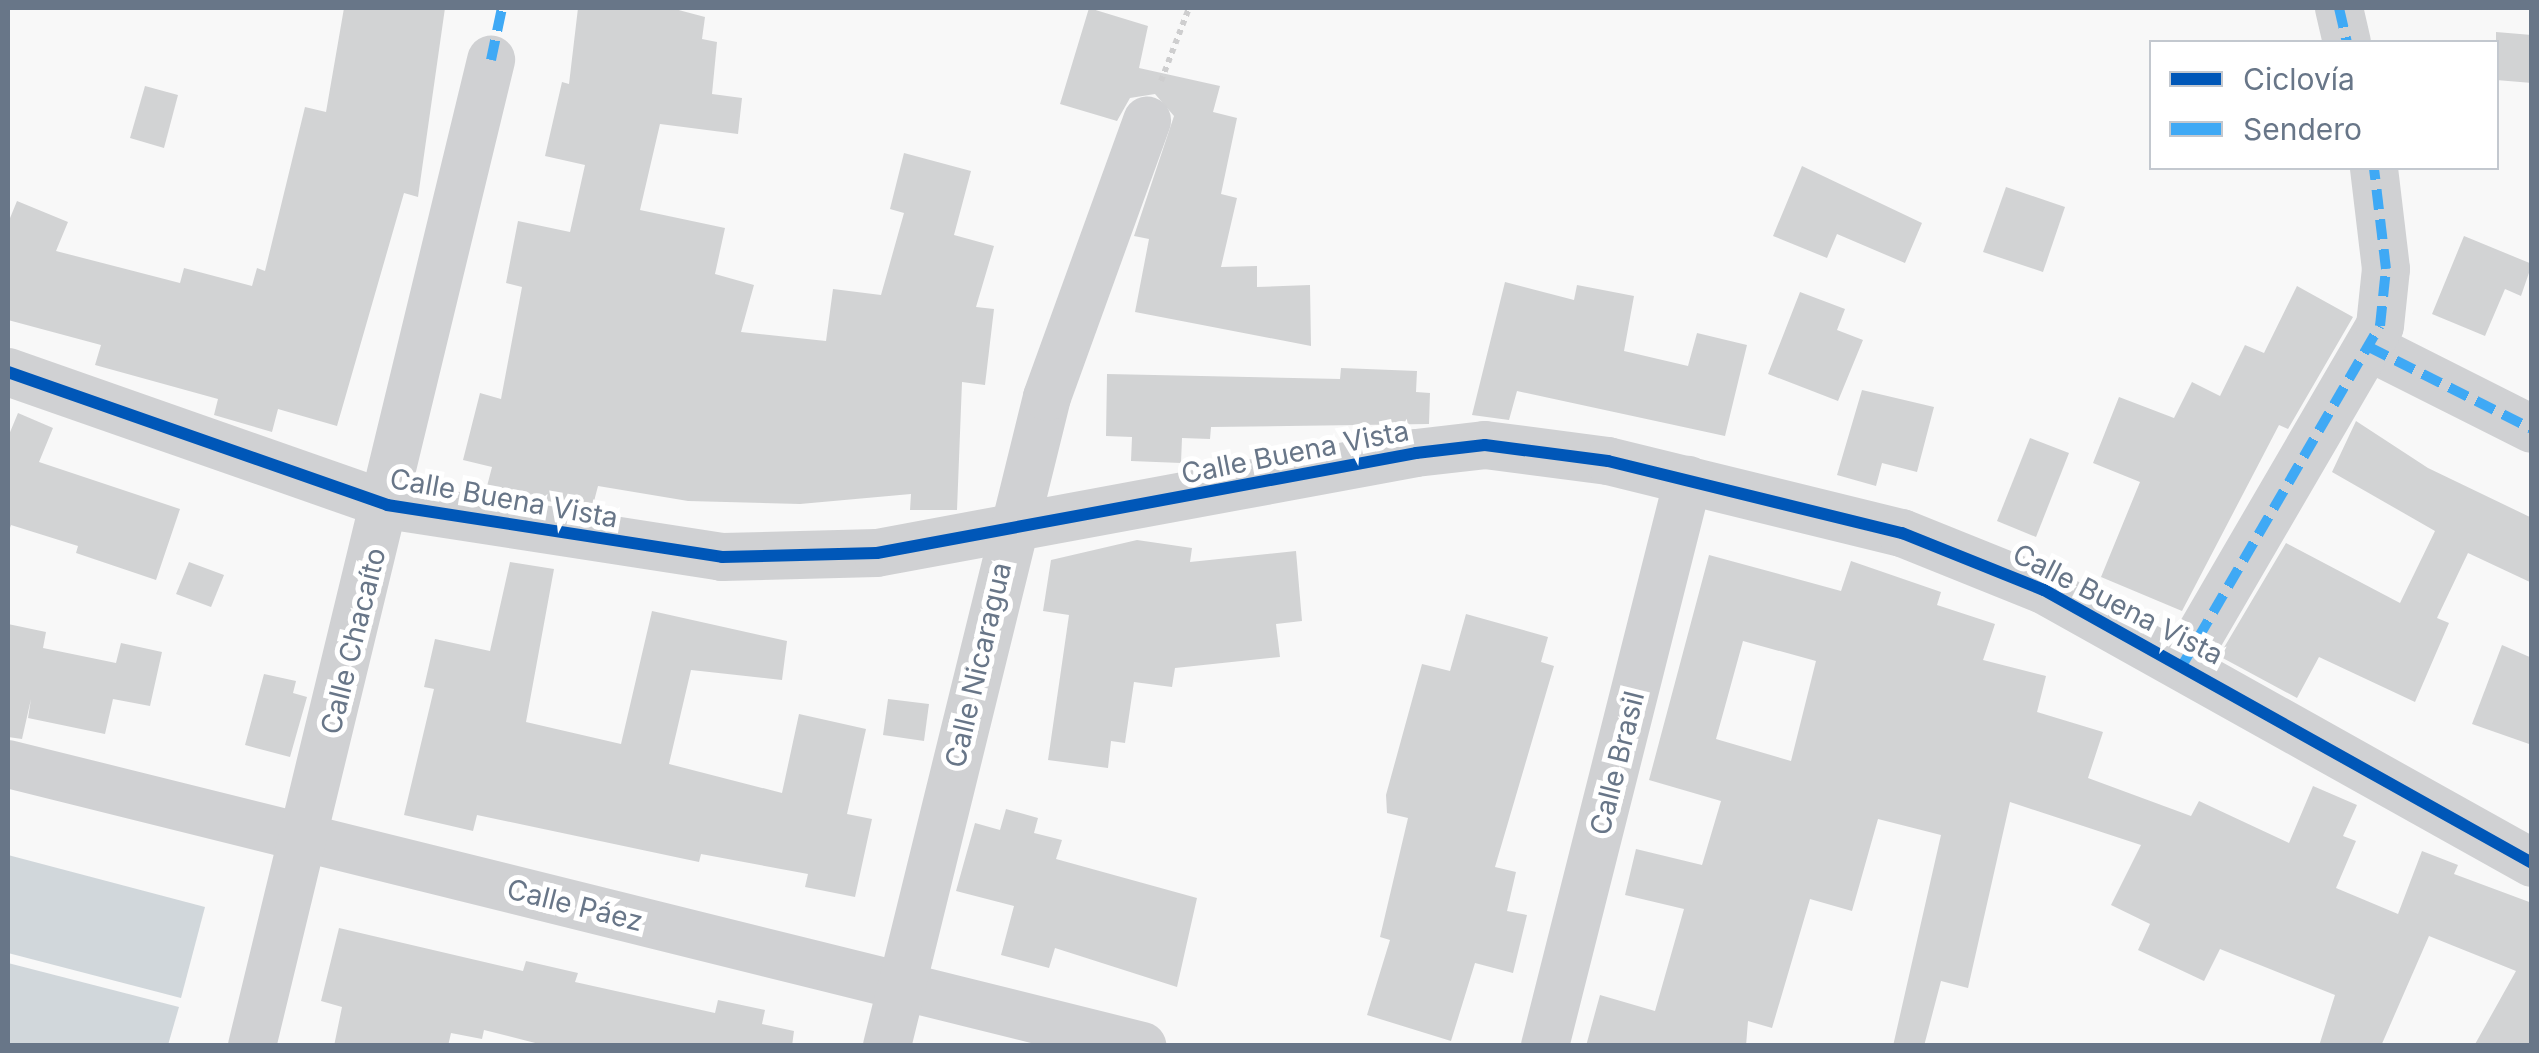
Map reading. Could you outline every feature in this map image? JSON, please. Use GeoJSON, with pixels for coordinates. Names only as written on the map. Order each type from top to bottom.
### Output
{"type":"FeatureCollection","features":[{"type":"Feature","properties":{"kind":"street"},"geometry":{"type":"LineString","coordinates":[[2339,8],[2347,40]]}},
{"type":"Feature","properties":{"kind":"street","name":"Calle Chacaíto"},"geometry":{"type":"LineString","coordinates":[[252,1046],[492,60]]}},
{"type":"Feature","properties":{"kind":"street","name":"Calle Nicaragua"},"geometry":{"type":"LineString","coordinates":[[887,1046],[1009,532],[1082,288],[1147,120]]}},
{"type":"Feature","properties":{"kind":"street"},"geometry":{"type":"LineString","coordinates":[[2183,664],[2380,326],[2386,269],[2374,170]]}},
{"type":"Feature","properties":{"kind":"street"},"geometry":{"type":"LineString","coordinates":[[2369,347],[2532,429]]}},
{"type":"Feature","properties":{"kind":"street","name":"Calle Buena Vista"},"geometry":{"type":"LineString","coordinates":[[8,372],[386,504],[722,557],[878,553],[1484,446],[1544,449],[1688,480],[1968,557],[2183,664],[2532,864]]}},
{"type":"Feature","properties":{"kind":"street","name":"Calle Brasil"},"geometry":{"type":"LineString","coordinates":[[1546,1046],[1688,480]]}},
{"type":"Feature","properties":{"kind":"street","name":"Calle Páez"},"geometry":{"type":"LineString","coordinates":[[8,764],[1142,1046]]}},
{"type":"Feature","properties":{"kind":"path"},"geometry":{"type":"LineString","coordinates":[[1147,120],[1189,8]]}},
{"type":"Feature","properties":{"kind":"shaded area"},"geometry":{"type":"Polygon","coordinates":[[[8,855],[205,907],[181,998],[8,953],[8,855]]]}},
{"type":"Feature","properties":{"kind":"shaded area"},"geometry":{"type":"Polygon","coordinates":[[[8,963],[179,1007],[168,1045],[8,1045],[8,963]]]}},
{"type":"Feature","properties":{"kind":"building"},"geometry":{"type":"Polygon","coordinates":[[[344,8],[445,8],[418,197],[404,193],[337,426],[278,409],[272,432],[214,415],[218,399],[95,365],[101,345],[8,320],[8,223],[17,201],[68,222],[56,251],[180,283],[184,268],[252,286],[257,268],[265,271],[305,107],[326,112],[344,8]]]}},
{"type":"Feature","properties":{"kind":"building"},"geometry":{"type":"Polygon","coordinates":[[[578,8],[671,8],[705,17],[702,39],[717,42],[712,94],[742,98],[738,134],[660,124],[640,210],[725,228],[715,274],[754,285],[741,332],[826,341],[833,289],[881,295],[904,213],[890,209],[904,153],[971,171],[954,235],[994,246],[976,307],[994,309],[985,385],[962,382],[957,510],[910,510],[911,494],[800,504],[688,501],[598,486],[592,509],[486,490],[492,467],[463,460],[480,393],[501,399],[522,287],[506,283],[518,221],[570,232],[585,165],[545,156],[562,82],[569,84],[578,8]]]}},
{"type":"Feature","properties":{"kind":"building"},"geometry":{"type":"Polygon","coordinates":[[[1089,8],[1148,26],[1139,68],[1220,86],[1213,112],[1237,118],[1221,194],[1237,198],[1221,267],[1257,266],[1257,287],[1310,285],[1311,346],[1135,312],[1149,239],[1134,236],[1174,116],[1155,94],[1130,98],[1117,121],[1060,104],[1089,8]]]}},
{"type":"Feature","properties":{"kind":"building"},"geometry":{"type":"Polygon","coordinates":[[[2496,32],[2532,35],[2532,83],[2499,80],[2496,32]]]}},
{"type":"Feature","properties":{"kind":"building"},"geometry":{"type":"Polygon","coordinates":[[[145,86],[178,95],[164,148],[130,138],[145,86]]]}},
{"type":"Feature","properties":{"kind":"building"},"geometry":{"type":"Polygon","coordinates":[[[1802,166],[1922,223],[1905,263],[1837,234],[1827,258],[1773,236],[1802,166]]]}},
{"type":"Feature","properties":{"kind":"building"},"geometry":{"type":"Polygon","coordinates":[[[2006,187],[2065,207],[2043,272],[1983,252],[2006,187]]]}},
{"type":"Feature","properties":{"kind":"building"},"geometry":{"type":"Polygon","coordinates":[[[2464,236],[2532,264],[2521,296],[2505,289],[2485,336],[2432,314],[2464,236]]]}},
{"type":"Feature","properties":{"kind":"building"},"geometry":{"type":"Polygon","coordinates":[[[1505,282],[1574,300],[1577,285],[1634,296],[1624,351],[1688,366],[1697,333],[1747,345],[1725,436],[1517,391],[1509,420],[1472,415],[1505,282]]]}},
{"type":"Feature","properties":{"kind":"building"},"geometry":{"type":"Polygon","coordinates":[[[2297,286],[2353,317],[2288,429],[2279,425],[2182,611],[2101,577],[2140,482],[2093,463],[2119,397],[2174,418],[2192,382],[2220,396],[2245,345],[2264,353],[2297,286]]]}},
{"type":"Feature","properties":{"kind":"building"},"geometry":{"type":"Polygon","coordinates":[[[1800,292],[1845,309],[1837,330],[1863,340],[1838,401],[1768,374],[1800,292]]]}},
{"type":"Feature","properties":{"kind":"building"},"geometry":{"type":"Polygon","coordinates":[[[1341,368],[1417,371],[1416,392],[1430,393],[1429,424],[1211,427],[1210,439],[1182,438],[1181,463],[1131,461],[1132,437],[1106,436],[1107,374],[1340,379],[1341,368]]]}},
{"type":"Feature","properties":{"kind":"building"},"geometry":{"type":"Polygon","coordinates":[[[1862,390],[1934,407],[1917,472],[1882,463],[1876,486],[1837,475],[1862,390]]]}},
{"type":"Feature","properties":{"kind":"building"},"geometry":{"type":"Polygon","coordinates":[[[18,413],[53,428],[39,462],[180,509],[156,580],[76,553],[78,546],[11,525],[8,534],[8,437],[18,413]]]}},
{"type":"Feature","properties":{"kind":"building"},"geometry":{"type":"Polygon","coordinates":[[[2356,421],[2428,468],[2532,518],[2532,583],[2468,553],[2437,618],[2449,623],[2415,702],[2319,657],[2297,698],[2219,656],[2286,543],[2400,603],[2435,531],[2332,472],[2356,421]]]}},
{"type":"Feature","properties":{"kind":"building"},"geometry":{"type":"Polygon","coordinates":[[[2030,438],[2069,453],[2036,537],[1997,521],[2030,438]]]}},
{"type":"Feature","properties":{"kind":"building"},"geometry":{"type":"Polygon","coordinates":[[[1137,540],[1192,548],[1190,562],[1296,551],[1302,621],[1276,624],[1280,657],[1175,668],[1172,687],[1134,682],[1125,743],[1111,741],[1108,768],[1048,760],[1069,615],[1043,611],[1051,560],[1137,540]]]}},
{"type":"Feature","properties":{"kind":"building"},"geometry":{"type":"Polygon","coordinates":[[[1709,555],[1841,591],[1851,561],[1941,592],[1937,605],[1995,624],[1983,660],[2046,676],[2037,712],[2103,732],[2088,778],[2191,816],[2199,801],[2289,843],[2313,786],[2357,805],[2343,836],[2356,841],[2336,888],[2398,914],[2422,851],[2458,865],[2454,874],[2532,903],[2532,1046],[2474,1046],[2516,971],[2429,936],[2381,1046],[2319,1046],[2335,995],[2220,949],[2204,981],[2138,950],[2150,924],[2111,905],[2141,845],[2010,802],[1968,988],[1941,981],[1924,1046],[1893,1046],[1941,835],[1878,819],[1852,911],[1810,899],[1772,1028],[1748,1021],[1746,1046],[1586,1046],[1600,995],[1655,1011],[1684,909],[1625,895],[1636,849],[1702,865],[1721,801],[1649,780],[1709,555]],[[1743,641],[1716,739],[1791,761],[1816,661],[1743,641]]]}},
{"type":"Feature","properties":{"kind":"building"},"geometry":{"type":"Polygon","coordinates":[[[189,562],[224,575],[211,607],[176,594],[189,562]]]}},
{"type":"Feature","properties":{"kind":"building"},"geometry":{"type":"Polygon","coordinates":[[[510,562],[554,569],[526,722],[621,744],[652,611],[787,641],[782,680],[691,670],[669,764],[782,793],[799,714],[866,729],[847,814],[872,819],[855,897],[805,887],[808,874],[701,854],[699,862],[477,815],[473,831],[404,815],[434,689],[424,687],[435,639],[490,651],[510,562]]]}},
{"type":"Feature","properties":{"kind":"building"},"geometry":{"type":"Polygon","coordinates":[[[1466,614],[1548,637],[1541,662],[1554,666],[1495,867],[1516,872],[1507,911],[1527,915],[1513,973],[1475,963],[1451,1041],[1367,1015],[1390,940],[1380,937],[1408,818],[1387,813],[1386,795],[1422,664],[1450,671],[1466,614]]]}},
{"type":"Feature","properties":{"kind":"building"},"geometry":{"type":"Polygon","coordinates":[[[8,624],[46,632],[43,648],[116,663],[121,643],[162,652],[150,706],[113,699],[105,734],[28,718],[31,699],[22,739],[8,737],[8,624]]]}},
{"type":"Feature","properties":{"kind":"building"},"geometry":{"type":"Polygon","coordinates":[[[2502,645],[2532,658],[2532,745],[2472,724],[2502,645]]]}},
{"type":"Feature","properties":{"kind":"building"},"geometry":{"type":"Polygon","coordinates":[[[264,674],[296,681],[293,693],[307,697],[290,757],[245,745],[264,674]]]}},
{"type":"Feature","properties":{"kind":"building"},"geometry":{"type":"Polygon","coordinates":[[[888,699],[929,704],[924,741],[883,735],[888,699]]]}},
{"type":"Feature","properties":{"kind":"building"},"geometry":{"type":"Polygon","coordinates":[[[1006,809],[1038,818],[1034,833],[1062,840],[1056,859],[1197,898],[1177,987],[1055,948],[1049,968],[1001,955],[1014,906],[956,891],[975,823],[1000,830],[1006,809]]]}},
{"type":"Feature","properties":{"kind":"building"},"geometry":{"type":"Polygon","coordinates":[[[339,928],[523,971],[526,961],[578,973],[575,982],[715,1013],[718,1000],[765,1010],[762,1024],[794,1031],[792,1046],[547,1046],[484,1030],[482,1039],[451,1033],[448,1046],[334,1046],[342,1007],[321,1001],[339,928]]]}},
{"type":"Feature","properties":{"kind":"marked path"},"geometry":{"type":"LineString","coordinates":[[491,60],[502,8]]}},
{"type":"Feature","properties":{"kind":"marked path"},"geometry":{"type":"LineString","coordinates":[[2339,8],[2347,40]]}},
{"type":"Feature","properties":{"kind":"marked path"},"geometry":{"type":"LineString","coordinates":[[2183,664],[2380,326],[2386,269],[2374,170]]}},
{"type":"Feature","properties":{"kind":"marked path"},"geometry":{"type":"LineString","coordinates":[[2369,347],[2532,429]]}},
{"type":"Feature","properties":{"kind":"cycle path"},"geometry":{"type":"LineString","coordinates":[[8,372],[387,505],[722,557],[877,553],[1416,453],[1485,445],[1608,461],[1902,533],[2044,590],[2532,863]]}}]}
